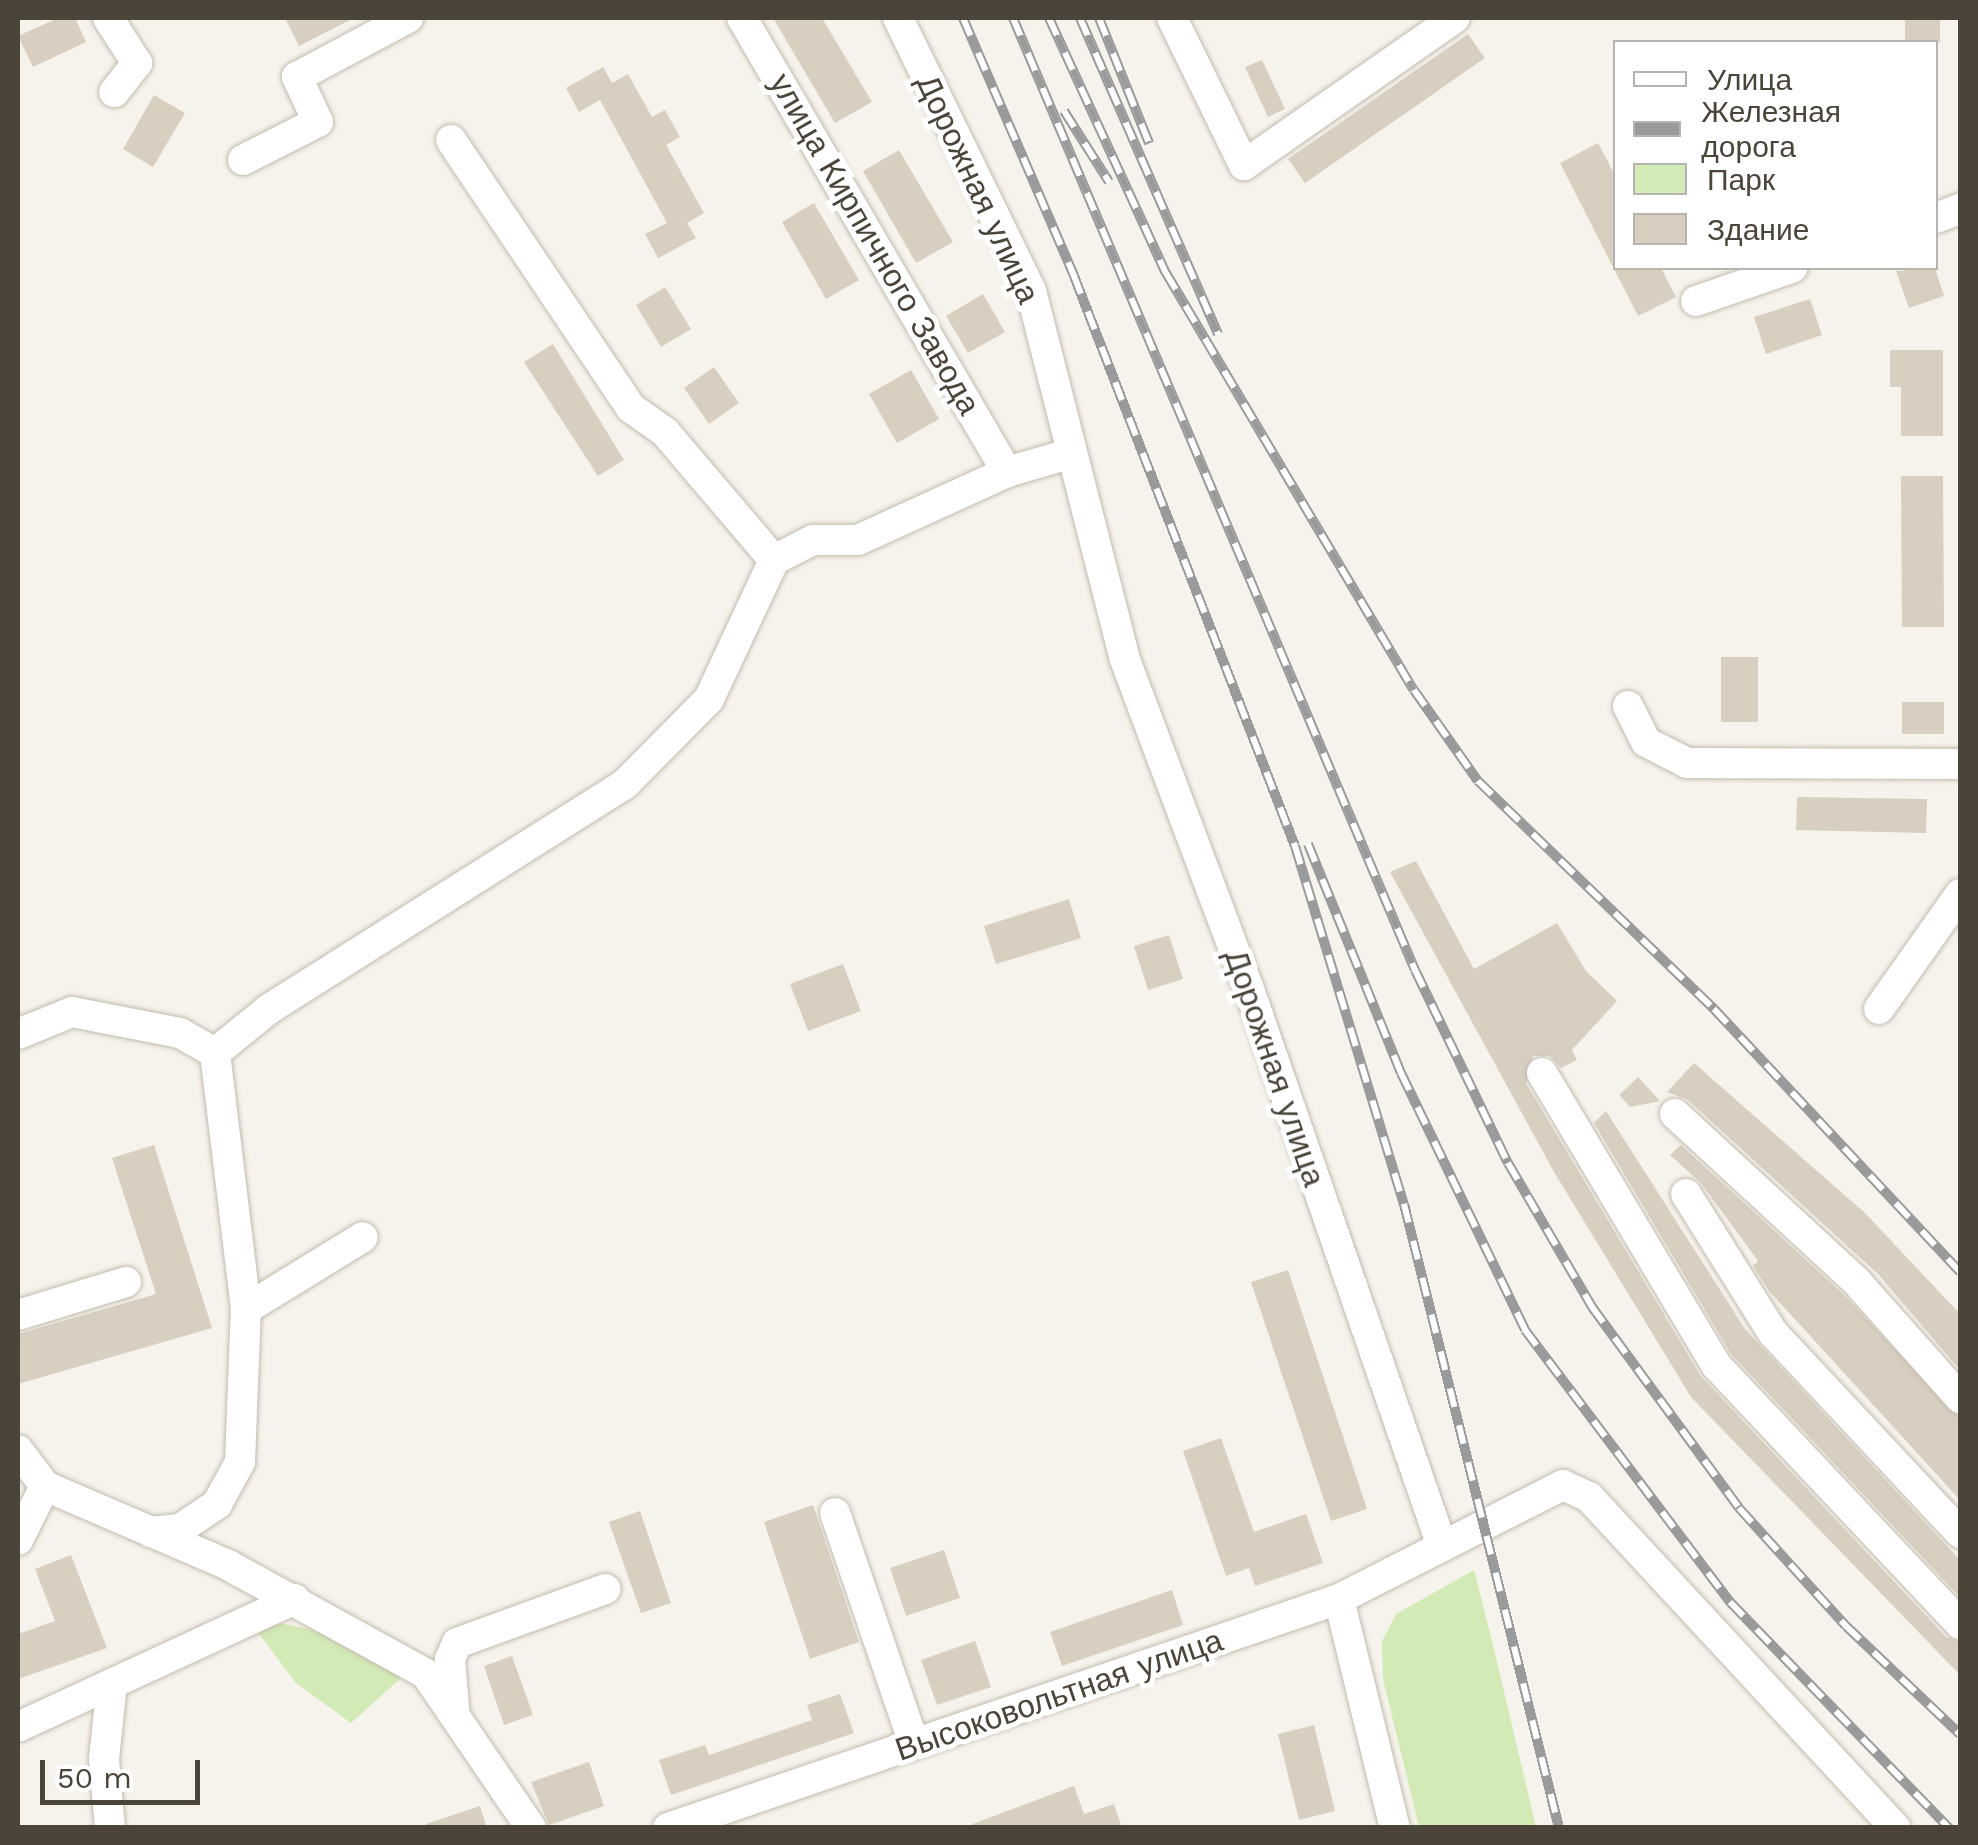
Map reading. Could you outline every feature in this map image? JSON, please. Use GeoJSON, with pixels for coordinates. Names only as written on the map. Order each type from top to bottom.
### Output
{"type":"FeatureCollection","features":[{"type":"Feature","properties":{"kind":"street"},"geometry":{"type":"LineString","coordinates":[[108,18],[137,63],[114,92]]}},
{"type":"Feature","properties":{"kind":"street"},"geometry":{"type":"LineString","coordinates":[[243,160],[318,122],[296,78],[408,18]]}},
{"type":"Feature","properties":{"kind":"street","name":"улица Кирпичного Завода"},"geometry":{"type":"LineString","coordinates":[[742,18],[1007,472]]}},
{"type":"Feature","properties":{"kind":"street","name":"Дорожная улица"},"geometry":{"type":"LineString","coordinates":[[898,18],[1030,292],[1124,657],[1249,989],[1441,1543]]}},
{"type":"Feature","properties":{"kind":"street"},"geometry":{"type":"LineString","coordinates":[[1172,18],[1244,165],[1455,18]]}},
{"type":"Feature","properties":{"kind":"street"},"geometry":{"type":"LineString","coordinates":[[451,140],[631,408],[665,432],[774,560]]}},
{"type":"Feature","properties":{"kind":"street"},"geometry":{"type":"LineString","coordinates":[[1696,301],[1786,270]]}},
{"type":"Feature","properties":{"kind":"street"},"geometry":{"type":"LineString","coordinates":[[215,1053],[269,1009],[624,784],[709,699],[774,560],[813,540],[858,540],[1007,472],[1069,454]]}},
{"type":"Feature","properties":{"kind":"street"},"geometry":{"type":"LineString","coordinates":[[1628,706],[1661,752],[1687,763],[1960,764]]}},
{"type":"Feature","properties":{"kind":"street"},"geometry":{"type":"LineString","coordinates":[[1879,1010],[1960,894]]}},
{"type":"Feature","properties":{"kind":"street"},"geometry":{"type":"LineString","coordinates":[[18,1034],[72,1012],[180,1034],[215,1053]]}},
{"type":"Feature","properties":{"kind":"street"},"geometry":{"type":"LineString","coordinates":[[140,1527],[180,1529],[218,1504],[240,1462],[246,1309],[215,1053]]}},
{"type":"Feature","properties":{"kind":"street"},"geometry":{"type":"LineString","coordinates":[[1542,1073],[1716,1365],[1960,1624]]}},
{"type":"Feature","properties":{"kind":"street"},"geometry":{"type":"LineString","coordinates":[[1674,1114],[1856,1281],[1960,1398]]}},
{"type":"Feature","properties":{"kind":"street"},"geometry":{"type":"LineString","coordinates":[[1686,1194],[1773,1334],[1960,1534]]}},
{"type":"Feature","properties":{"kind":"street"},"geometry":{"type":"LineString","coordinates":[[246,1309],[363,1236]]}},
{"type":"Feature","properties":{"kind":"street"},"geometry":{"type":"LineString","coordinates":[[18,1316],[126,1282]]}},
{"type":"Feature","properties":{"kind":"street"},"geometry":{"type":"LineString","coordinates":[[18,1450],[46,1486],[295,1600],[392,1650],[454,1707],[531,1828]]}},
{"type":"Feature","properties":{"kind":"street"},"geometry":{"type":"LineString","coordinates":[[18,1540],[46,1486]]}},
{"type":"Feature","properties":{"kind":"street"},"geometry":{"type":"LineString","coordinates":[[1441,1543],[1548,1486],[1589,1496],[1895,1828]]}},
{"type":"Feature","properties":{"kind":"street"},"geometry":{"type":"LineString","coordinates":[[835,1513],[914,1744]]}},
{"type":"Feature","properties":{"kind":"street","name":"Высоковольтная улица"},"geometry":{"type":"LineString","coordinates":[[668,1828],[1339,1599],[1441,1543]]}},
{"type":"Feature","properties":{"kind":"street"},"geometry":{"type":"LineString","coordinates":[[454,1707],[450,1659],[458,1643],[605,1589]]}},
{"type":"Feature","properties":{"kind":"street"},"geometry":{"type":"LineString","coordinates":[[1339,1599],[1394,1828]]}},
{"type":"Feature","properties":{"kind":"street"},"geometry":{"type":"LineString","coordinates":[[18,1727],[295,1600]]}},
{"type":"Feature","properties":{"kind":"street"},"geometry":{"type":"LineString","coordinates":[[110,1828],[104,1759],[112,1684]]}},
{"type":"Feature","properties":{"kind":"green space"},"geometry":{"type":"Polygon","coordinates":[[[1474,1570],[1536,1827],[1419,1827],[1383,1679],[1382,1641],[1396,1614],[1474,1570]]]}},
{"type":"Feature","properties":{"kind":"green space"},"geometry":{"type":"Polygon","coordinates":[[[280,1623],[316,1631],[402,1677],[351,1723],[296,1683],[257,1631],[280,1623]]]}},
{"type":"Feature","properties":{"kind":"building"},"geometry":{"type":"Polygon","coordinates":[[[58,18],[75,18],[86,42],[33,67],[18,36],[58,18]]]}},
{"type":"Feature","properties":{"kind":"building"},"geometry":{"type":"Polygon","coordinates":[[[285,18],[354,18],[299,46],[285,18]]]}},
{"type":"Feature","properties":{"kind":"building"},"geometry":{"type":"Polygon","coordinates":[[[773,18],[822,18],[872,102],[835,123],[773,18]]]}},
{"type":"Feature","properties":{"kind":"building"},"geometry":{"type":"Polygon","coordinates":[[[1905,18],[1940,18],[1940,42],[1905,40],[1905,18]]]}},
{"type":"Feature","properties":{"kind":"building"},"geometry":{"type":"Polygon","coordinates":[[[1468,34],[1485,58],[1305,183],[1288,159],[1468,34]]]}},
{"type":"Feature","properties":{"kind":"building"},"geometry":{"type":"Polygon","coordinates":[[[1262,60],[1285,109],[1268,117],[1245,67],[1262,60]]]}},
{"type":"Feature","properties":{"kind":"building"},"geometry":{"type":"Polygon","coordinates":[[[603,67],[612,83],[628,74],[652,117],[665,110],[680,137],[666,145],[704,213],[687,223],[696,238],[658,258],[645,234],[667,223],[600,100],[579,112],[566,88],[603,67]]]}},
{"type":"Feature","properties":{"kind":"building"},"geometry":{"type":"Polygon","coordinates":[[[154,95],[185,113],[153,167],[123,149],[154,95]]]}},
{"type":"Feature","properties":{"kind":"building"},"geometry":{"type":"Polygon","coordinates":[[[1598,143],[1613,171],[1613,267],[1560,163],[1598,143]]]}},
{"type":"Feature","properties":{"kind":"building"},"geometry":{"type":"Polygon","coordinates":[[[899,150],[953,242],[916,263],[863,171],[899,150]]]}},
{"type":"Feature","properties":{"kind":"building"},"geometry":{"type":"Polygon","coordinates":[[[814,203],[859,280],[826,299],[782,222],[814,203]]]}},
{"type":"Feature","properties":{"kind":"building"},"geometry":{"type":"Polygon","coordinates":[[[1615,270],[1662,270],[1676,297],[1638,316],[1615,270]]]}},
{"type":"Feature","properties":{"kind":"building"},"geometry":{"type":"Polygon","coordinates":[[[1936,270],[1944,296],[1909,308],[1896,271],[1936,270]]]}},
{"type":"Feature","properties":{"kind":"building"},"geometry":{"type":"Polygon","coordinates":[[[665,287],[691,329],[661,347],[636,305],[665,287]]]}},
{"type":"Feature","properties":{"kind":"building"},"geometry":{"type":"Polygon","coordinates":[[[983,294],[1005,332],[968,353],[946,316],[983,294]]]}},
{"type":"Feature","properties":{"kind":"building"},"geometry":{"type":"Polygon","coordinates":[[[1810,299],[1822,335],[1766,354],[1754,317],[1810,299]]]}},
{"type":"Feature","properties":{"kind":"building"},"geometry":{"type":"Polygon","coordinates":[[[553,344],[624,460],[598,476],[524,362],[553,344]]]}},
{"type":"Feature","properties":{"kind":"building"},"geometry":{"type":"Polygon","coordinates":[[[1890,350],[1943,350],[1943,436],[1901,436],[1901,387],[1890,387],[1890,350]]]}},
{"type":"Feature","properties":{"kind":"building"},"geometry":{"type":"Polygon","coordinates":[[[714,367],[739,403],[709,424],[684,388],[714,367]]]}},
{"type":"Feature","properties":{"kind":"building"},"geometry":{"type":"Polygon","coordinates":[[[911,370],[939,419],[897,443],[869,394],[911,370]]]}},
{"type":"Feature","properties":{"kind":"building"},"geometry":{"type":"Polygon","coordinates":[[[1901,476],[1943,476],[1944,627],[1902,627],[1901,476]]]}},
{"type":"Feature","properties":{"kind":"building"},"geometry":{"type":"Polygon","coordinates":[[[1721,657],[1758,657],[1758,722],[1721,722],[1721,657]]]}},
{"type":"Feature","properties":{"kind":"building"},"geometry":{"type":"Polygon","coordinates":[[[1902,702],[1944,702],[1944,734],[1902,734],[1902,702]]]}},
{"type":"Feature","properties":{"kind":"building"},"geometry":{"type":"Polygon","coordinates":[[[1797,797],[1927,799],[1926,833],[1796,830],[1797,797]]]}},
{"type":"Feature","properties":{"kind":"building"},"geometry":{"type":"Polygon","coordinates":[[[1416,861],[1474,969],[1557,923],[1586,971],[1617,1001],[1572,1050],[1577,1060],[1561,1068],[1550,1056],[1533,1056],[1526,1083],[1700,1375],[1946,1637],[1960,1642],[1960,1675],[1691,1397],[1554,1172],[1390,872],[1416,861]]]}},
{"type":"Feature","properties":{"kind":"building"},"geometry":{"type":"Polygon","coordinates":[[[1069,899],[1081,938],[996,964],[984,926],[1069,899]]]}},
{"type":"Feature","properties":{"kind":"building"},"geometry":{"type":"Polygon","coordinates":[[[1169,935],[1183,979],[1148,990],[1134,946],[1169,935]]]}},
{"type":"Feature","properties":{"kind":"building"},"geometry":{"type":"Polygon","coordinates":[[[843,964],[861,1011],[808,1031],[790,984],[843,964]]]}},
{"type":"Feature","properties":{"kind":"building"},"geometry":{"type":"Polygon","coordinates":[[[1694,1063],[1865,1213],[1960,1314],[1960,1370],[1878,1274],[1688,1100],[1667,1092],[1694,1063]]]}},
{"type":"Feature","properties":{"kind":"building"},"geometry":{"type":"Polygon","coordinates":[[[1638,1077],[1660,1101],[1630,1107],[1619,1095],[1638,1077]]]}},
{"type":"Feature","properties":{"kind":"building"},"geometry":{"type":"Polygon","coordinates":[[[1606,1111],[1745,1329],[1960,1560],[1960,1597],[1731,1354],[1594,1123],[1606,1111]]]}},
{"type":"Feature","properties":{"kind":"building"},"geometry":{"type":"Polygon","coordinates":[[[154,1145],[212,1328],[18,1384],[18,1334],[156,1294],[112,1158],[154,1145]]]}},
{"type":"Feature","properties":{"kind":"building"},"geometry":{"type":"Polygon","coordinates":[[[1681,1145],[1843,1294],[1960,1418],[1960,1500],[1769,1291],[1753,1266],[1758,1261],[1701,1183],[1670,1155],[1681,1145]]]}},
{"type":"Feature","properties":{"kind":"building"},"geometry":{"type":"Polygon","coordinates":[[[1288,1270],[1367,1509],[1331,1521],[1251,1282],[1288,1270]]]}},
{"type":"Feature","properties":{"kind":"building"},"geometry":{"type":"Polygon","coordinates":[[[1221,1438],[1254,1532],[1306,1514],[1323,1563],[1255,1586],[1249,1568],[1226,1576],[1183,1451],[1221,1438]]]}},
{"type":"Feature","properties":{"kind":"building"},"geometry":{"type":"Polygon","coordinates":[[[813,1505],[859,1642],[810,1659],[764,1522],[813,1505]]]}},
{"type":"Feature","properties":{"kind":"building"},"geometry":{"type":"Polygon","coordinates":[[[640,1511],[671,1603],[641,1613],[609,1522],[640,1511]]]}},
{"type":"Feature","properties":{"kind":"building"},"geometry":{"type":"Polygon","coordinates":[[[944,1550],[960,1598],[906,1616],[890,1568],[944,1550]]]}},
{"type":"Feature","properties":{"kind":"building"},"geometry":{"type":"Polygon","coordinates":[[[71,1555],[107,1648],[18,1679],[18,1634],[55,1621],[35,1569],[71,1555]]]}},
{"type":"Feature","properties":{"kind":"building"},"geometry":{"type":"Polygon","coordinates":[[[1172,1590],[1183,1625],[1062,1666],[1050,1632],[1172,1590]]]}},
{"type":"Feature","properties":{"kind":"building"},"geometry":{"type":"Polygon","coordinates":[[[975,1641],[991,1687],[937,1705],[921,1660],[975,1641]]]}},
{"type":"Feature","properties":{"kind":"building"},"geometry":{"type":"Polygon","coordinates":[[[512,1656],[533,1715],[504,1725],[484,1666],[512,1656]]]}},
{"type":"Feature","properties":{"kind":"building"},"geometry":{"type":"Polygon","coordinates":[[[840,1694],[854,1733],[671,1795],[659,1760],[705,1745],[709,1755],[812,1720],[807,1705],[840,1694]]]}},
{"type":"Feature","properties":{"kind":"building"},"geometry":{"type":"Polygon","coordinates":[[[1314,1725],[1335,1811],[1299,1820],[1278,1734],[1314,1725]]]}},
{"type":"Feature","properties":{"kind":"building"},"geometry":{"type":"Polygon","coordinates":[[[589,1762],[604,1806],[549,1825],[531,1782],[589,1762]]]}},
{"type":"Feature","properties":{"kind":"building"},"geometry":{"type":"Polygon","coordinates":[[[1074,1786],[1084,1814],[1114,1804],[1122,1828],[962,1828],[1074,1786]]]}},
{"type":"Feature","properties":{"kind":"building"},"geometry":{"type":"Polygon","coordinates":[[[480,1806],[487,1828],[426,1828],[426,1824],[480,1806]]]}},
{"type":"Feature","properties":{"kind":"railway"},"geometry":{"type":"LineString","coordinates":[[963,18],[1074,276],[1295,846],[1404,1204],[1559,1828]]}},
{"type":"Feature","properties":{"kind":"railway"},"geometry":{"type":"LineString","coordinates":[[1013,18],[1415,970],[1508,1163],[1592,1307],[1739,1508],[1846,1626],[1960,1734]]}},
{"type":"Feature","properties":{"kind":"railway"},"geometry":{"type":"LineString","coordinates":[[1049,18],[1166,273],[1414,690],[1478,781],[1714,1009],[1960,1272]]}},
{"type":"Feature","properties":{"kind":"railway"},"geometry":{"type":"LineString","coordinates":[[1080,18],[1218,334]]}},
{"type":"Feature","properties":{"kind":"railway"},"geometry":{"type":"LineString","coordinates":[[1099,18],[1149,143]]}},
{"type":"Feature","properties":{"kind":"railway"},"geometry":{"type":"LineString","coordinates":[[1064,111],[1109,182]]}},
{"type":"Feature","properties":{"kind":"railway"},"geometry":{"type":"LineString","coordinates":[[1308,844],[1401,1073],[1525,1330],[1730,1602],[1949,1828]]}}]}
